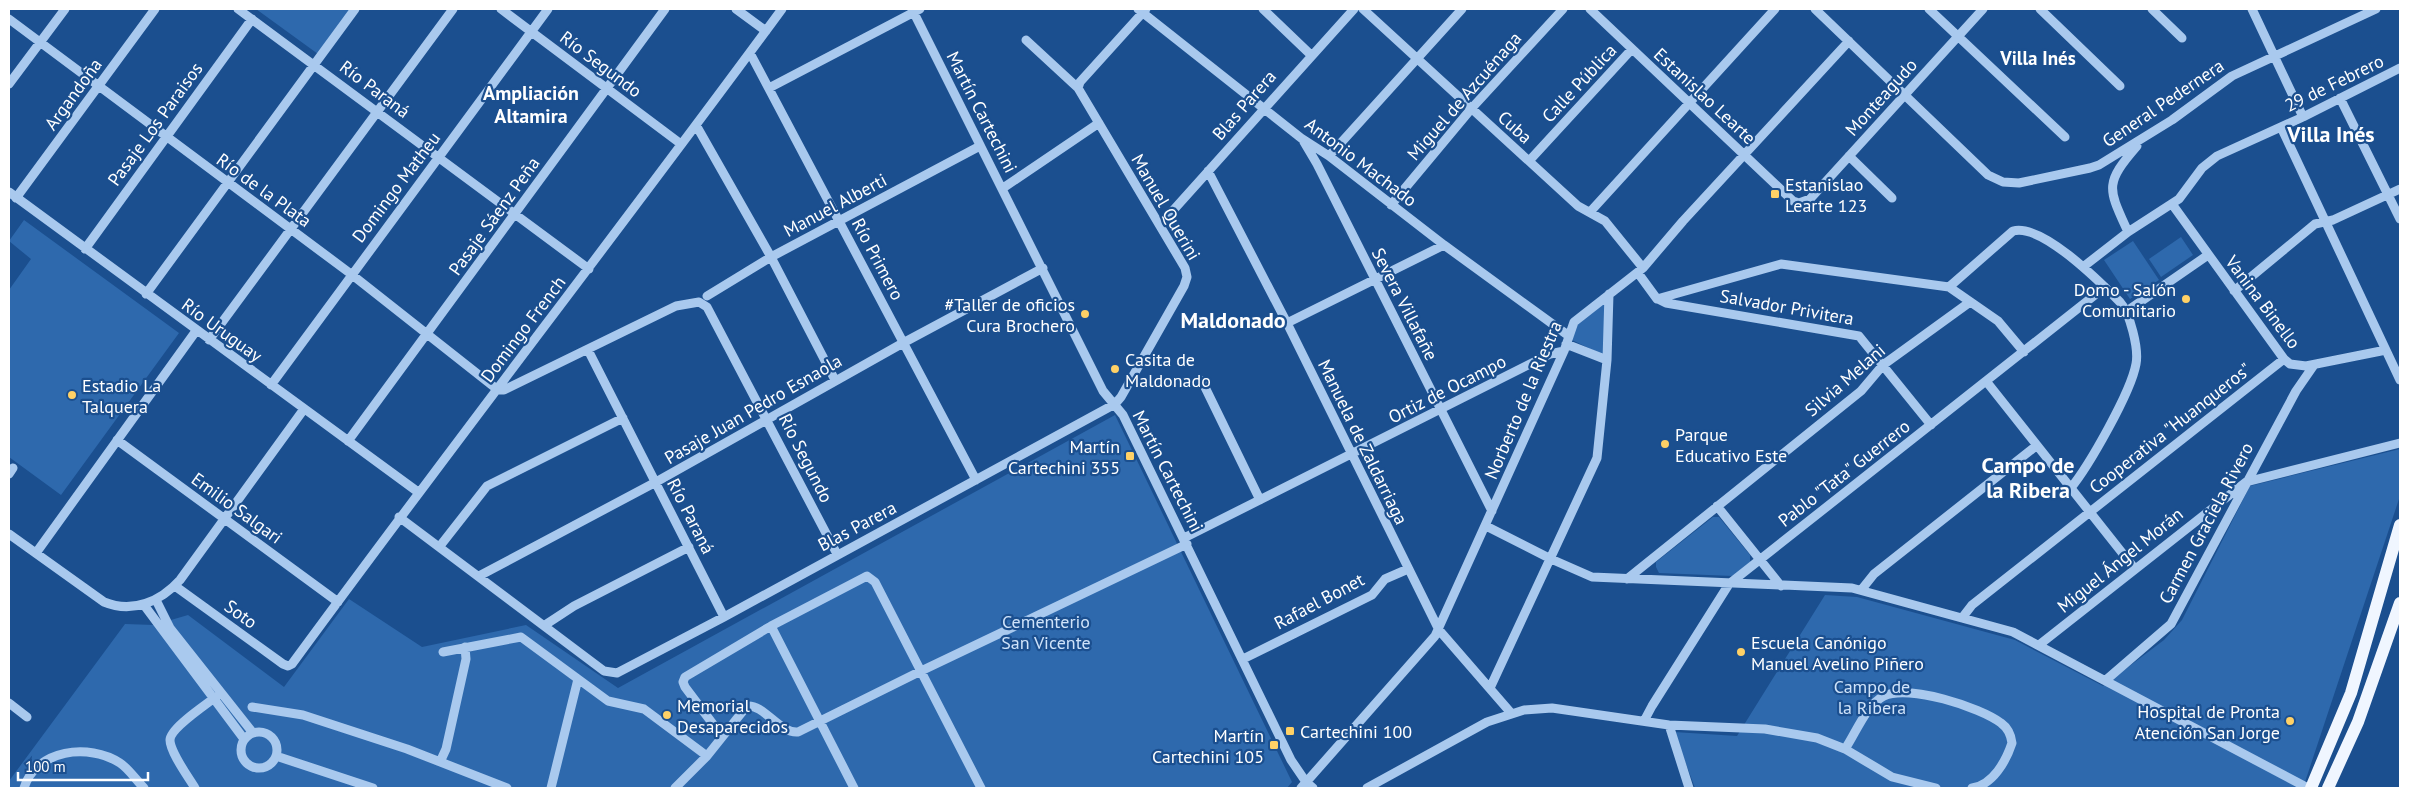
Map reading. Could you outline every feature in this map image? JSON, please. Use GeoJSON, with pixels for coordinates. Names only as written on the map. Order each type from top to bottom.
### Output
{"type":"FeatureCollection","features":[{"type":"Feature","properties":{"kind":"main road"},"geometry":{"type":"LineString","coordinates":[[2310,788],[2351,693],[2400,529]]}},
{"type":"Feature","properties":{"kind":"main road"},"geometry":{"type":"LineString","coordinates":[[2328,788],[2358,722],[2400,603]]}},
{"type":"Feature","properties":{"kind":"street"},"geometry":{"type":"LineString","coordinates":[[9,84],[65,9]]}},
{"type":"Feature","properties":{"kind":"street","name":"Argandoña"},"geometry":{"type":"LineString","coordinates":[[13,195],[155,9]]}},
{"type":"Feature","properties":{"kind":"street","name":"Río Paraná"},"geometry":{"type":"LineString","coordinates":[[238,9],[589,269]]}},
{"type":"Feature","properties":{"kind":"street"},"geometry":{"type":"LineString","coordinates":[[146,294],[355,9]]}},
{"type":"Feature","properties":{"kind":"street"},"geometry":{"type":"LineString","coordinates":[[209,340],[453,9]]}},
{"type":"Feature","properties":{"kind":"street","name":"Río Segundo"},"geometry":{"type":"LineString","coordinates":[[501,9],[681,144]]}},
{"type":"Feature","properties":{"kind":"street","name":"Domingo Matheu"},"geometry":{"type":"LineString","coordinates":[[271,385],[548,9]]}},
{"type":"Feature","properties":{"kind":"street","name":"Pasaje Sáenz Peña"},"geometry":{"type":"LineString","coordinates":[[348,441],[665,9]]}},
{"type":"Feature","properties":{"kind":"street"},"geometry":{"type":"LineString","coordinates":[[736,9],[766,31]]}},
{"type":"Feature","properties":{"kind":"street","name":"Domingo French"},"geometry":{"type":"LineString","coordinates":[[288,666],[338,602],[399,517],[589,269],[782,9]]}},
{"type":"Feature","properties":{"kind":"street"},"geometry":{"type":"LineString","coordinates":[[1263,9],[1311,55]]}},
{"type":"Feature","properties":{"kind":"street","name":"Blas Parera"},"geometry":{"type":"LineString","coordinates":[[1160,225],[1263,108],[1354,9]]}},
{"type":"Feature","properties":{"kind":"street","name":"Cuba"},"geometry":{"type":"LineString","coordinates":[[1363,9],[1471,110],[1578,206],[1605,221],[1640,270],[1657,299]]}},
{"type":"Feature","properties":{"kind":"street"},"geometry":{"type":"LineString","coordinates":[[1329,156],[1462,9]]}},
{"type":"Feature","properties":{"kind":"street","name":"Miguel de Azcuénaga"},"geometry":{"type":"LineString","coordinates":[[1391,205],[1471,110],[1563,9]]}},
{"type":"Feature","properties":{"kind":"street","name":"Estanislao Learte"},"geometry":{"type":"LineString","coordinates":[[1590,9],[1793,201],[1799,203]]}},
{"type":"Feature","properties":{"kind":"street"},"geometry":{"type":"LineString","coordinates":[[1590,212],[1775,9]]}},
{"type":"Feature","properties":{"kind":"street","name":"General Pedernera"},"geometry":{"type":"LineString","coordinates":[[1815,9],[1988,175],[2011,184],[2090,168],[2141,141],[2224,81],[2376,9]]}},
{"type":"Feature","properties":{"kind":"street"},"geometry":{"type":"LineString","coordinates":[[1929,9],[2065,137]]}},
{"type":"Feature","properties":{"kind":"street","name":"Monteagudo"},"geometry":{"type":"LineString","coordinates":[[1799,203],[1810,199],[1983,9]]}},
{"type":"Feature","properties":{"kind":"street"},"geometry":{"type":"LineString","coordinates":[[2040,9],[2120,86]]}},
{"type":"Feature","properties":{"kind":"street"},"geometry":{"type":"LineString","coordinates":[[2152,9],[2182,38]]}},
{"type":"Feature","properties":{"kind":"street"},"geometry":{"type":"LineString","coordinates":[[2252,9],[2303,116]]}},
{"type":"Feature","properties":{"kind":"street"},"geometry":{"type":"LineString","coordinates":[[769,88],[915,10]]}},
{"type":"Feature","properties":{"kind":"street","name":"Martín Cartechini"},"geometry":{"type":"LineString","coordinates":[[915,10],[980,146],[1043,268],[1103,391],[1123,415],[1291,760],[1307,786]]}},
{"type":"Feature","properties":{"kind":"street"},"geometry":{"type":"LineString","coordinates":[[1078,88],[1080,82],[1142,10]]}},
{"type":"Feature","properties":{"kind":"street","name":"Antonio Machado"},"geometry":{"type":"LineString","coordinates":[[1142,10],[1301,138],[1329,156],[1566,343],[1607,360]]}},
{"type":"Feature","properties":{"kind":"street","name":"Río de la Plata"},"geometry":{"type":"LineString","coordinates":[[9,19],[351,274],[498,390]]}},
{"type":"Feature","properties":{"kind":"street","name":"Pasaje Los Paraisos"},"geometry":{"type":"LineString","coordinates":[[85,249],[252,19]]}},
{"type":"Feature","properties":{"kind":"street","name":"Manuel Querini"},"geometry":{"type":"LineString","coordinates":[[1026,40],[1078,88],[1182,261],[1187,277],[1175,303],[1121,397],[1115,404]]}},
{"type":"Feature","properties":{"kind":"street","name":"Norberto de la Riestra"},"geometry":{"type":"LineString","coordinates":[[1307,786],[1438,630],[1486,526],[1574,322],[1640,270],[1849,41]]}},
{"type":"Feature","properties":{"kind":"street","name":"Calle Pública"},"geometry":{"type":"LineString","coordinates":[[1529,161],[1632,49]]}},
{"type":"Feature","properties":{"kind":"street","name":"Río Primero"},"geometry":{"type":"LineString","coordinates":[[750,53],[976,480]]}},
{"type":"Feature","properties":{"kind":"street","name":"29 de Febrero"},"geometry":{"type":"LineString","coordinates":[[2281,126],[2400,69]]}},
{"type":"Feature","properties":{"kind":"street"},"geometry":{"type":"LineString","coordinates":[[2340,98],[2400,219]]}},
{"type":"Feature","properties":{"kind":"street"},"geometry":{"type":"LineString","coordinates":[[1002,188],[1099,123]]}},
{"type":"Feature","properties":{"kind":"street"},"geometry":{"type":"LineString","coordinates":[[696,125],[771,257],[835,380]]}},
{"type":"Feature","properties":{"kind":"street"},"geometry":{"type":"LineString","coordinates":[[2082,267],[2128,232],[2178,199],[2209,161],[2281,126],[2400,380]]}},
{"type":"Feature","properties":{"kind":"street","name":"Severa Villafañe"},"geometry":{"type":"LineString","coordinates":[[1301,138],[1317,164],[1492,511]]}},
{"type":"Feature","properties":{"kind":"street"},"geometry":{"type":"LineString","coordinates":[[2128,232],[2113,198],[2111,188],[2121,165],[2141,141]]}},
{"type":"Feature","properties":{"kind":"street","name":"Manuel Alberti"},"geometry":{"type":"LineString","coordinates":[[706,296],[771,257],[980,146]]}},
{"type":"Feature","properties":{"kind":"street"},"geometry":{"type":"LineString","coordinates":[[1848,156],[1892,198]]}},
{"type":"Feature","properties":{"kind":"street","name":"Manuela de Zaldarriaga"},"geometry":{"type":"LineString","coordinates":[[1208,171],[1287,323],[1438,630],[1448,644],[1511,713]]}},
{"type":"Feature","properties":{"kind":"street"},"geometry":{"type":"LineString","coordinates":[[2234,291],[2309,228],[2400,189]]}},
{"type":"Feature","properties":{"kind":"street","name":"Río Uruguay"},"geometry":{"type":"LineString","coordinates":[[13,195],[418,492]]}},
{"type":"Feature","properties":{"kind":"street","name":"Vanina Binello"},"geometry":{"type":"LineString","coordinates":[[2172,204],[2287,362],[2300,366],[2386,350]]}},
{"type":"Feature","properties":{"kind":"street"},"geometry":{"type":"LineString","coordinates":[[1949,287],[2013,231],[2020,230],[2030,232],[2058,247],[2105,287],[2127,311],[2136,354],[2136,367],[2115,415],[2082,473],[2070,489]]}},
{"type":"Feature","properties":{"kind":"street"},"geometry":{"type":"LineString","coordinates":[[1287,323],[1444,245]]}},
{"type":"Feature","properties":{"kind":"street"},"geometry":{"type":"LineString","coordinates":[[2127,311],[2208,255]]}},
{"type":"Feature","properties":{"kind":"street"},"geometry":{"type":"LineString","coordinates":[[1657,299],[1781,264],[1949,287],[2004,327],[2024,352]]}},
{"type":"Feature","properties":{"kind":"street","name":"Pasaje Juan Pedro Esnaola"},"geometry":{"type":"LineString","coordinates":[[479,576],[656,482],[903,342],[1043,268]]}},
{"type":"Feature","properties":{"kind":"street","name":"Pablo \"Tata\" Guerrero"},"geometry":{"type":"LineString","coordinates":[[1644,721],[1729,584],[2105,287]]}},
{"type":"Feature","properties":{"kind":"street"},"geometry":{"type":"LineString","coordinates":[[1490,688],[1597,458],[1607,360],[1609,294]]}},
{"type":"Feature","properties":{"kind":"street","name":"Salvador Privitera"},"geometry":{"type":"LineString","coordinates":[[1657,299],[1859,336],[1930,425]]}},
{"type":"Feature","properties":{"kind":"street","name":"Río Segundo"},"geometry":{"type":"LineString","coordinates":[[588,350],[676,306],[699,302],[711,312],[838,554]]}},
{"type":"Feature","properties":{"kind":"street","name":"Silvia Melani"},"geometry":{"type":"LineString","coordinates":[[1627,579],[1860,390],[1883,365],[1970,302]]}},
{"type":"Feature","properties":{"kind":"street"},"geometry":{"type":"LineString","coordinates":[[36,554],[196,330]]}},
{"type":"Feature","properties":{"kind":"street","name":"Ortiz de Ocampo"},"geometry":{"type":"LineString","coordinates":[[722,736],[743,709],[751,705],[794,733],[820,722],[1185,541],[1260,500],[1550,354],[1566,343]]}},
{"type":"Feature","properties":{"kind":"street"},"geometry":{"type":"LineString","coordinates":[[498,390],[504,390],[588,350]]}},
{"type":"Feature","properties":{"kind":"street","name":"Río Paraná"},"geometry":{"type":"LineString","coordinates":[[588,350],[724,618]]}},
{"type":"Feature","properties":{"kind":"street"},"geometry":{"type":"LineString","coordinates":[[2287,362],[2296,373],[2299,385]]}},
{"type":"Feature","properties":{"kind":"street","name":"Cooperativa \"Huanqueros\""},"geometry":{"type":"LineString","coordinates":[[1962,618],[1972,605],[2089,512],[2287,362]]}},
{"type":"Feature","properties":{"kind":"street","name":"Carmen Graciela Rivero"},"geometry":{"type":"LineString","coordinates":[[2106,680],[2171,624],[2299,385],[2314,364]]}},
{"type":"Feature","properties":{"kind":"street"},"geometry":{"type":"LineString","coordinates":[[1202,381],[1260,500]]}},
{"type":"Feature","properties":{"kind":"street"},"geometry":{"type":"LineString","coordinates":[[1986,382],[2135,569]]}},
{"type":"Feature","properties":{"kind":"street","name":"Blas Parera"},"geometry":{"type":"LineString","coordinates":[[545,624],[604,670],[613,673],[622,671],[724,618],[1115,404]]}},
{"type":"Feature","properties":{"kind":"street"},"geometry":{"type":"LineString","coordinates":[[9,534],[104,602],[117,606],[144,605],[156,600],[175,586],[304,409]]}},
{"type":"Feature","properties":{"kind":"street"},"geometry":{"type":"LineString","coordinates":[[440,546],[487,486],[623,418]]}},
{"type":"Feature","properties":{"kind":"street","name":"Emilio Salgari"},"geometry":{"type":"LineString","coordinates":[[117,440],[338,602]]}},
{"type":"Feature","properties":{"kind":"street"},"geometry":{"type":"LineString","coordinates":[[2246,482],[2400,443]]}},
{"type":"Feature","properties":{"kind":"street"},"geometry":{"type":"LineString","coordinates":[[1862,589],[1874,574],[2036,446]]}},
{"type":"Feature","properties":{"kind":"street","name":"Miguel Ángel Morán"},"geometry":{"type":"LineString","coordinates":[[2040,645],[2246,482]]}},
{"type":"Feature","properties":{"kind":"street"},"geometry":{"type":"LineString","coordinates":[[1717,506],[1781,586]]}},
{"type":"Feature","properties":{"kind":"street"},"geometry":{"type":"LineString","coordinates":[[2212,508],[2223,509],[2228,516]]}},
{"type":"Feature","properties":{"kind":"street"},"geometry":{"type":"LineString","coordinates":[[399,517],[545,624],[574,606],[688,546]]}},
{"type":"Feature","properties":{"kind":"street"},"geometry":{"type":"LineString","coordinates":[[1486,526],[1551,559],[1592,577],[1862,589],[2022,635],[2310,788]]}},
{"type":"Feature","properties":{"kind":"street","name":"Rafael Bonet"},"geometry":{"type":"LineString","coordinates":[[1243,659],[1372,595],[1386,579],[1408,568]]}},
{"type":"Feature","properties":{"kind":"street"},"geometry":{"type":"LineString","coordinates":[[675,788],[706,756],[722,736],[685,687],[683,682],[685,677],[771,626],[867,576],[875,582],[981,788]]}},
{"type":"Feature","properties":{"kind":"street","name":"Soto"},"geometry":{"type":"LineString","coordinates":[[175,586],[288,666]]}},
{"type":"Feature","properties":{"kind":"street"},"geometry":{"type":"LineString","coordinates":[[156,600],[170,628],[253,733]]}},
{"type":"Feature","properties":{"kind":"street"},"geometry":{"type":"LineString","coordinates":[[144,605],[244,739]]}},
{"type":"Feature","properties":{"kind":"street"},"geometry":{"type":"LineString","coordinates":[[771,626],[854,788]]}},
{"type":"Feature","properties":{"kind":"street"},"geometry":{"type":"LineString","coordinates":[[443,652],[520,637],[612,703],[644,709],[706,756]]}},
{"type":"Feature","properties":{"kind":"street"},"geometry":{"type":"LineString","coordinates":[[440,762],[446,749],[466,659],[465,647]]}},
{"type":"Feature","properties":{"kind":"street"},"geometry":{"type":"LineString","coordinates":[[550,788],[578,679]]}},
{"type":"Feature","properties":{"kind":"street"},"geometry":{"type":"LineString","coordinates":[[1845,749],[1873,704],[1893,693],[1907,692],[1973,708],[2002,723],[2008,729],[2012,743],[1993,777],[1986,784],[1972,788]]}},
{"type":"Feature","properties":{"kind":"street"},"geometry":{"type":"LineString","coordinates":[[195,788],[171,747],[170,738],[176,728],[222,693]]}},
{"type":"Feature","properties":{"kind":"street"},"geometry":{"type":"LineString","coordinates":[[9,703],[27,716]]}},
{"type":"Feature","properties":{"kind":"street"},"geometry":{"type":"LineString","coordinates":[[252,707],[303,715],[440,762],[507,788]]}},
{"type":"Feature","properties":{"kind":"street"},"geometry":{"type":"LineString","coordinates":[[1367,788],[1487,722],[1511,713],[1530,709],[1552,708],[1669,725],[1765,729],[1817,738],[1845,749],[1892,777],[1936,788]]}},
{"type":"Feature","properties":{"kind":"street"},"geometry":{"type":"LineString","coordinates":[[1669,725],[1689,788]]}},
{"type":"Feature","properties":{"kind":"street"},"geometry":{"type":"LineString","coordinates":[[259,732],[270,735],[276,744],[276,756],[268,766],[263,768],[250,766],[242,757],[240,751],[244,739],[253,733],[259,732]]}},
{"type":"Feature","properties":{"kind":"street"},"geometry":{"type":"LineString","coordinates":[[24,788],[29,778],[42,764],[66,752],[88,754],[118,762],[144,788]]}},
{"type":"Feature","properties":{"kind":"street"},"geometry":{"type":"LineString","coordinates":[[276,756],[357,786],[373,788]]}},
{"type":"Feature","properties":{"kind":"green space"},"geometry":{"type":"Polygon","coordinates":[[[256,9],[351,9],[318,54],[256,9]]]}},
{"type":"Feature","properties":{"kind":"green space","name":"Estadio La Talquera"},"geometry":{"type":"Polygon","coordinates":[[[24,220],[179,333],[61,495],[9,457],[9,290],[31,259],[9,241],[24,220]]]}},
{"type":"Feature","properties":{"kind":"green space"},"geometry":{"type":"Polygon","coordinates":[[[2181,237],[2193,255],[2161,277],[2149,259],[2181,237]]]}},
{"type":"Feature","properties":{"kind":"green space"},"geometry":{"type":"Polygon","coordinates":[[[2133,241],[2159,280],[2130,299],[2104,260],[2133,241]]]}},
{"type":"Feature","properties":{"kind":"green space"},"geometry":{"type":"Polygon","coordinates":[[[1608,299],[1605,356],[1572,340],[1577,324],[1608,299]]]}},
{"type":"Feature","properties":{"kind":"green space","name":"Cementerio San Vicente"},"geometry":{"type":"Polygon","coordinates":[[[1115,415],[1292,782],[1287,788],[9,788],[9,781],[125,624],[154,625],[188,615],[284,687],[349,599],[422,647],[526,625],[618,688],[1115,415]]]}},
{"type":"Feature","properties":{"kind":"green space","name":"Campo de la Ribera"},"geometry":{"type":"Polygon","coordinates":[[[2400,449],[2400,496],[2303,788],[1695,788],[1674,732],[1737,736],[1825,595],[1857,597],[2015,640],[2103,686],[2164,640],[2182,620],[2250,486],[2400,449]]]}},
{"type":"Feature","properties":{"kind":"green space"},"geometry":{"type":"Polygon","coordinates":[[[1713,517],[1719,517],[1750,555],[1750,562],[1733,576],[1659,573],[1656,562],[1713,517]]]}},
{"type":"Feature","properties":{"kind":"place","name":"Estanislao Learte 123"},"geometry":{"type":"Point","coordinates":[1775,194]}},
{"type":"Feature","properties":{"kind":"place","name":"Domo - Salón Comunitario"},"geometry":{"type":"Point","coordinates":[2186,299]}},
{"type":"Feature","properties":{"kind":"place","name":"#Taller de oficios Cura Brochero"},"geometry":{"type":"Point","coordinates":[1085,314]}},
{"type":"Feature","properties":{"kind":"place","name":"Casita de Maldonado"},"geometry":{"type":"Point","coordinates":[1115,369]}},
{"type":"Feature","properties":{"kind":"place","name":"Estadio La Talquera"},"geometry":{"type":"Point","coordinates":[72,395]}},
{"type":"Feature","properties":{"kind":"place","name":"Parque Educativo Este"},"geometry":{"type":"Point","coordinates":[1665,444]}},
{"type":"Feature","properties":{"kind":"place","name":"Martín Cartechini 355"},"geometry":{"type":"Point","coordinates":[1130,456]}},
{"type":"Feature","properties":{"kind":"place","name":"Escuela Canónigo Manuel Avelino Piñero"},"geometry":{"type":"Point","coordinates":[1741,652]}},
{"type":"Feature","properties":{"kind":"place","name":"Memorial Desaparecidos"},"geometry":{"type":"Point","coordinates":[667,715]}},
{"type":"Feature","properties":{"kind":"place","name":"Hospital de Pronta Atención San Jorge"},"geometry":{"type":"Point","coordinates":[2290,721]}},
{"type":"Feature","properties":{"kind":"place","name":"Cartechini 100"},"geometry":{"type":"Point","coordinates":[1290,731]}},
{"type":"Feature","properties":{"kind":"place","name":"Martín Cartechini 105"},"geometry":{"type":"Point","coordinates":[1274,745]}},
{"type":"Feature","properties":{"kind":"district","name":"Villa Inés"},"geometry":{"type":"Point","coordinates":[2038,58]}},
{"type":"Feature","properties":{"kind":"district","name":"Ampliación Altamira"},"geometry":{"type":"Point","coordinates":[531,104]}},
{"type":"Feature","properties":{"kind":"district","name":"Villa Inés"},"geometry":{"type":"Point","coordinates":[2331,134]}},
{"type":"Feature","properties":{"kind":"district","name":"Maldonado"},"geometry":{"type":"Point","coordinates":[1233,320]}},
{"type":"Feature","properties":{"kind":"district","name":"Campo de la Ribera"},"geometry":{"type":"Point","coordinates":[2028,478]}}]}
